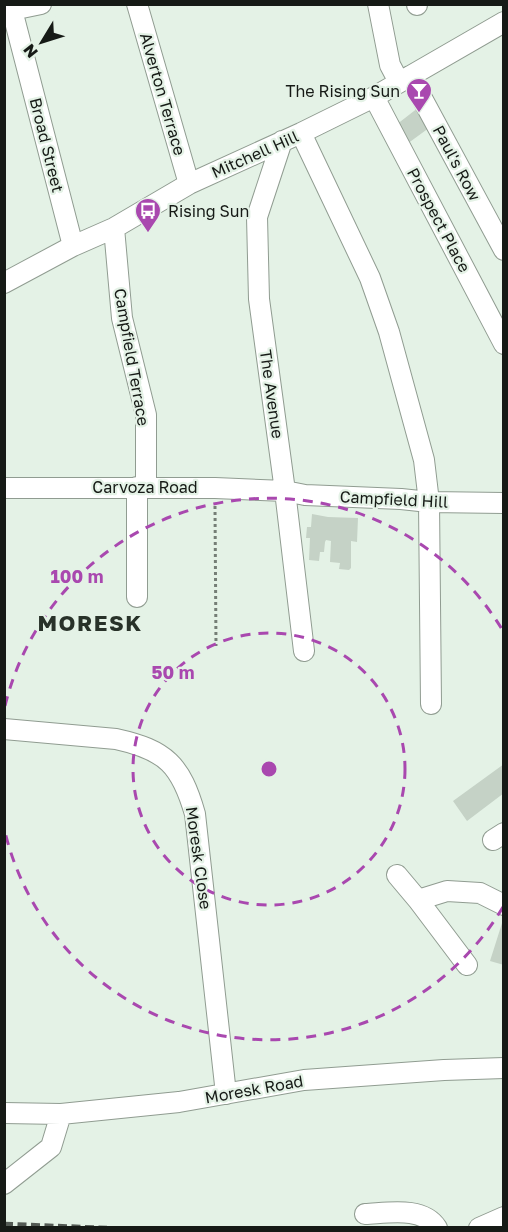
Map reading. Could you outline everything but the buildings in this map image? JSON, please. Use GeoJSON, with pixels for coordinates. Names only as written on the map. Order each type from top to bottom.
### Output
{"type":"FeatureCollection","features":[{"type":"Feature","properties":{"kind":"street","name":"Broad Street"},"geometry":{"type":"LineString","coordinates":[[41,4],[12,10],[73,246]]}},
{"type":"Feature","properties":{"kind":"street","name":"Alverton Terrace"},"geometry":{"type":"LineString","coordinates":[[137,4],[189,184]]}},
{"type":"Feature","properties":{"kind":"street","name":"Paul's Row"},"geometry":{"type":"LineString","coordinates":[[378,4],[390,65],[405,79],[504,250]]}},
{"type":"Feature","properties":{"kind":"street","name":"Mitchell Hill"},"geometry":{"type":"LineString","coordinates":[[4,283],[73,246],[114,228],[189,184],[374,97],[503,24]]}},
{"type":"Feature","properties":{"kind":"street","name":"Prospect Place"},"geometry":{"type":"LineString","coordinates":[[374,97],[504,344]]}},
{"type":"Feature","properties":{"kind":"street"},"geometry":{"type":"LineString","coordinates":[[301,133],[370,278],[389,332],[424,460],[429,502],[431,704]]}},
{"type":"Feature","properties":{"kind":"street","name":"The Avenue"},"geometry":{"type":"LineString","coordinates":[[282,141],[257,217],[259,299],[304,651]]}},
{"type":"Feature","properties":{"kind":"street","name":"Campfield Terrace"},"geometry":{"type":"LineString","coordinates":[[114,228],[123,318],[146,415],[137,597]]}},
{"type":"Feature","properties":{"kind":"street","name":"Carvoza Road"},"geometry":{"type":"LineString","coordinates":[[4,488],[142,487],[285,491]]}},
{"type":"Feature","properties":{"kind":"street","name":"Campfield Hill"},"geometry":{"type":"LineString","coordinates":[[285,491],[305,495],[429,502],[504,503]]}},
{"type":"Feature","properties":{"kind":"street","name":"Moresk Close"},"geometry":{"type":"LineString","coordinates":[[4,729],[130,742],[157,753],[181,774],[195,814],[226,1094]]}},
{"type":"Feature","properties":{"kind":"street"},"geometry":{"type":"LineString","coordinates":[[397,875],[467,965]]}},
{"type":"Feature","properties":{"kind":"street"},"geometry":{"type":"LineString","coordinates":[[418,900],[447,891],[480,893],[504,905]]}},
{"type":"Feature","properties":{"kind":"street","name":"Moresk Road"},"geometry":{"type":"LineString","coordinates":[[4,1113],[61,1114],[179,1102],[304,1080],[504,1068]]}},
{"type":"Feature","properties":{"kind":"street"},"geometry":{"type":"LineString","coordinates":[[4,1184],[51,1147],[61,1114]]}},
{"type":"Feature","properties":{"kind":"street"},"geometry":{"type":"LineString","coordinates":[[365,1214],[422,1215],[437,1227]]}},
{"type":"Feature","properties":{"kind":"street"},"geometry":{"type":"LineString","coordinates":[[479,1227],[504,1217]]}},
{"type":"Feature","properties":{"kind":"path"},"geometry":{"type":"LineString","coordinates":[[215,488],[216,646]]}},
{"type":"Feature","properties":{"kind":"railway"},"geometry":{"type":"LineString","coordinates":[[4,1224],[107,1228]]}},
{"type":"Feature","properties":{"kind":"place","name":"The Rising Sun"},"geometry":{"type":"Point","coordinates":[419,114]}},
{"type":"Feature","properties":{"kind":"place","name":"Rising Sun"},"geometry":{"type":"Point","coordinates":[148,234]}},
{"type":"Feature","properties":{"kind":"district","name":"MORESK"},"geometry":{"type":"Point","coordinates":[90,623]}}]}
